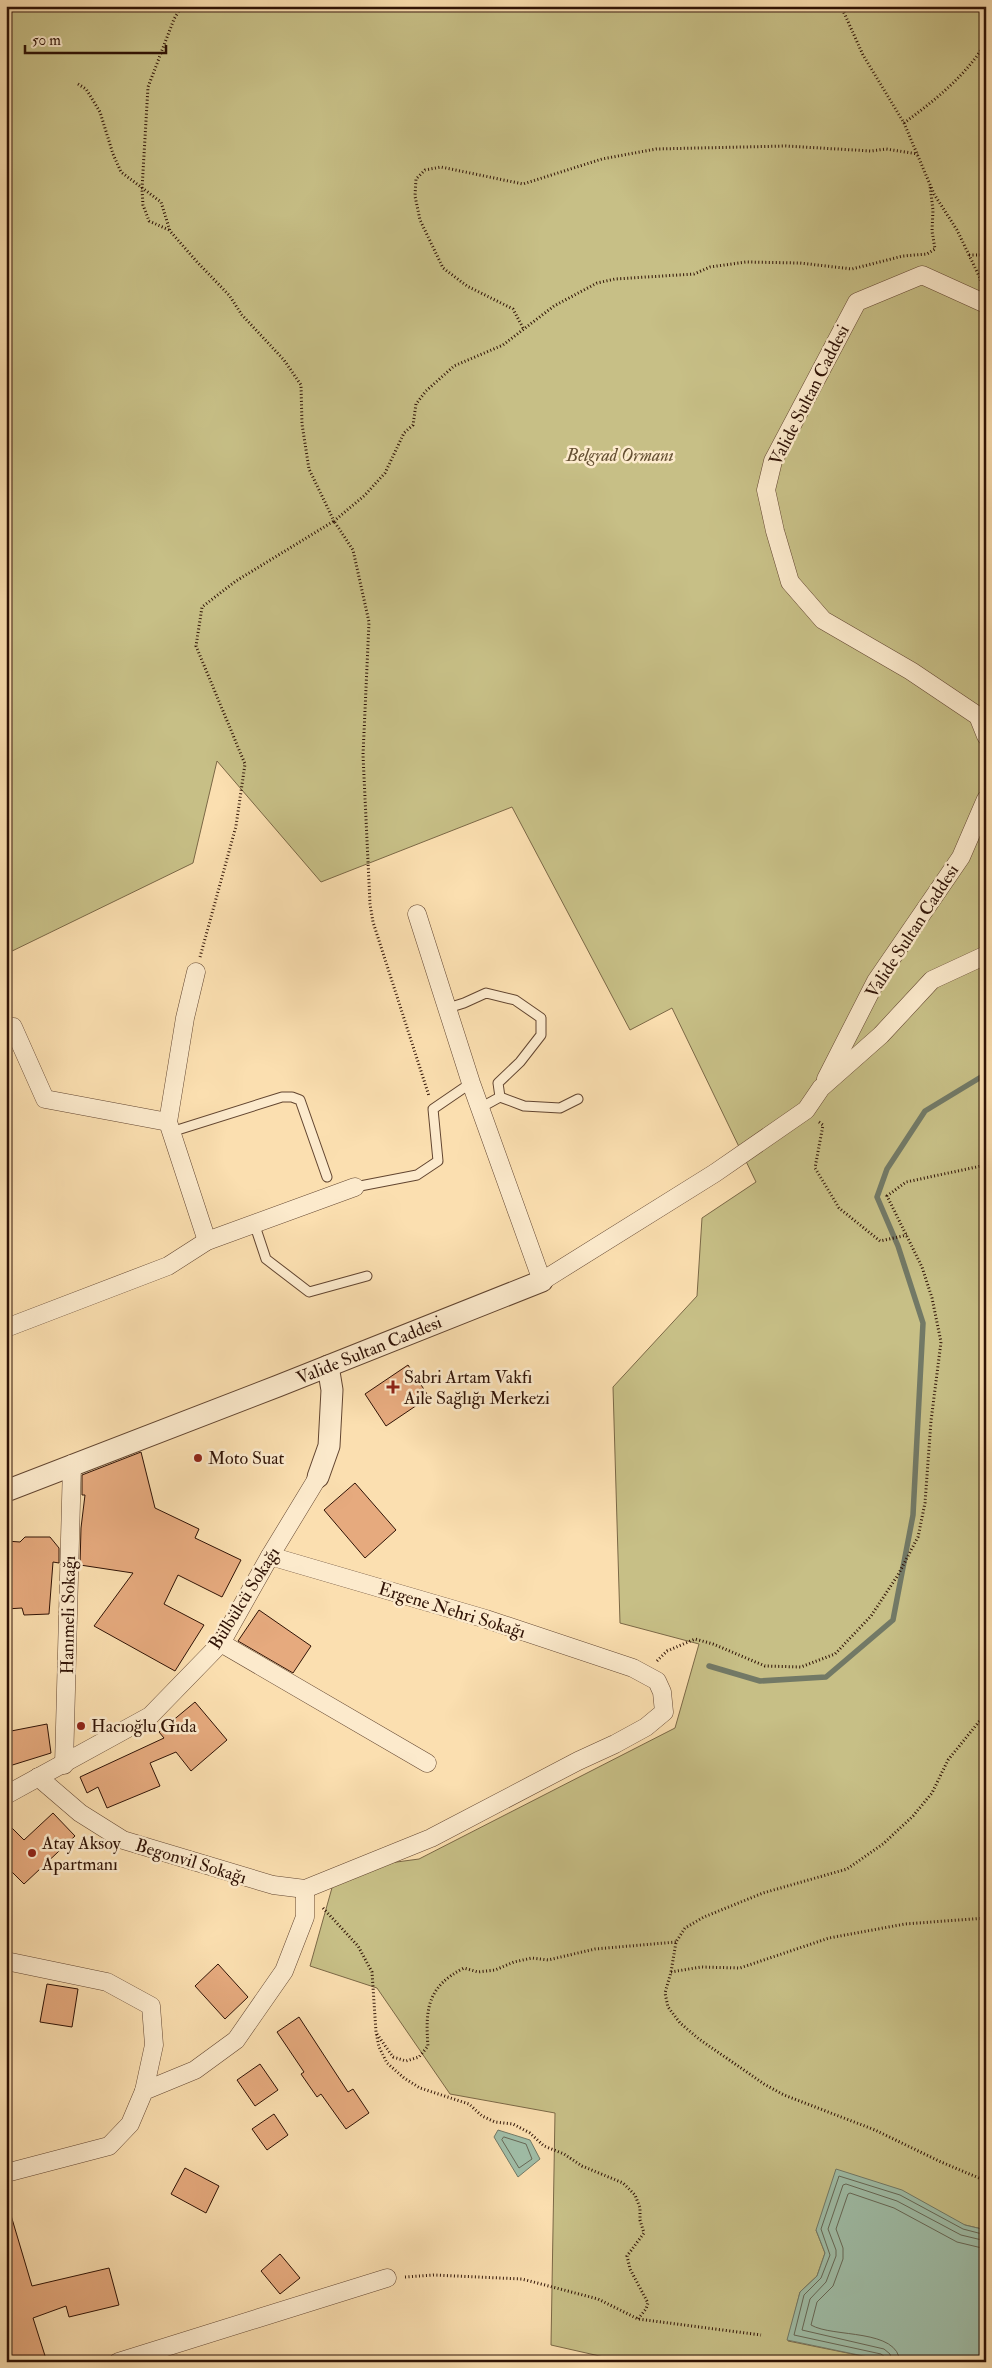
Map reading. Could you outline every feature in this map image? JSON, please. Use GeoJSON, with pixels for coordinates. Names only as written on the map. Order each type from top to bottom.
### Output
{"type":"FeatureCollection","features":[{"type":"Feature","properties":{"kind":"street","name":"Valide Sultan Caddesi"},"geometry":{"type":"LineString","coordinates":[[982,302],[922,275],[857,302],[773,461],[766,490],[775,531],[790,582],[823,620],[912,672],[978,716],[986,736]]}},
{"type":"Feature","properties":{"kind":"street","name":"Valide Sultan Caddesi"},"geometry":{"type":"LineString","coordinates":[[821,1088],[876,981],[961,857],[986,799]]}},
{"type":"Feature","properties":{"kind":"street"},"geometry":{"type":"LineString","coordinates":[[418,914],[471,1083],[542,1281]]}},
{"type":"Feature","properties":{"kind":"street"},"geometry":{"type":"LineString","coordinates":[[806,1110],[821,1088],[881,1034],[932,980],[986,955]]}},
{"type":"Feature","properties":{"kind":"street"},"geometry":{"type":"LineString","coordinates":[[196,972],[185,1018],[169,1127],[207,1242]]}},
{"type":"Feature","properties":{"kind":"street"},"geometry":{"type":"LineString","coordinates":[[6,1028],[13,1027],[45,1099],[169,1127]]}},
{"type":"Feature","properties":{"kind":"street","name":"Valide Sultan Caddesi"},"geometry":{"type":"LineString","coordinates":[[6,1491],[542,1281],[715,1173],[806,1110]]}},
{"type":"Feature","properties":{"kind":"street"},"geometry":{"type":"LineString","coordinates":[[6,1328],[168,1266],[207,1242],[254,1223],[355,1187]]}},
{"type":"Feature","properties":{"kind":"street","name":"Bülbülcü Sokağı"},"geometry":{"type":"LineString","coordinates":[[6,1795],[64,1765],[150,1716],[221,1643],[270,1556],[318,1477],[329,1446],[332,1390],[328,1366]]}},
{"type":"Feature","properties":{"kind":"street","name":"Hanımeli Sokağı"},"geometry":{"type":"LineString","coordinates":[[64,1765],[72,1464]]}},
{"type":"Feature","properties":{"kind":"street","name":"Ergene Nehri Sokağı"},"geometry":{"type":"LineString","coordinates":[[270,1556],[486,1619],[639,1671]]}},
{"type":"Feature","properties":{"kind":"street"},"geometry":{"type":"LineString","coordinates":[[221,1643],[307,1695],[427,1763]]}},
{"type":"Feature","properties":{"kind":"street"},"geometry":{"type":"LineString","coordinates":[[144,2091],[195,2070],[236,2040],[284,1971],[305,1917],[305,1889],[431,1838],[646,1727],[664,1712],[662,1692],[657,1681],[639,1671]]}},
{"type":"Feature","properties":{"kind":"street","name":"Begonvil Sokağı"},"geometry":{"type":"LineString","coordinates":[[38,1777],[80,1813],[123,1840],[273,1885],[305,1889]]}},
{"type":"Feature","properties":{"kind":"street"},"geometry":{"type":"LineString","coordinates":[[6,1961],[107,1982],[151,2006],[154,2045],[144,2091],[130,2124],[109,2146],[6,2173]]}},
{"type":"Feature","properties":{"kind":"street"},"geometry":{"type":"LineString","coordinates":[[118,2362],[387,2278]]}},
{"type":"Feature","properties":{"kind":"lane"},"geometry":{"type":"LineString","coordinates":[[448,1008],[486,993],[515,1000],[541,1018],[540,1035],[520,1062],[498,1083],[500,1097]]}},
{"type":"Feature","properties":{"kind":"lane"},"geometry":{"type":"LineString","coordinates":[[355,1187],[417,1175],[438,1161],[433,1109],[471,1083]]}},
{"type":"Feature","properties":{"kind":"lane"},"geometry":{"type":"LineString","coordinates":[[169,1127],[292,1097],[300,1100],[327,1177]]}},
{"type":"Feature","properties":{"kind":"lane"},"geometry":{"type":"LineString","coordinates":[[480,1108],[500,1097],[524,1106],[560,1108],[578,1099]]}},
{"type":"Feature","properties":{"kind":"lane"},"geometry":{"type":"LineString","coordinates":[[254,1223],[266,1259],[309,1292],[367,1276]]}},
{"type":"Feature","properties":{"kind":"path"},"geometry":{"type":"LineString","coordinates":[[182,6],[174,19],[148,87],[142,156],[143,205],[149,221],[170,231],[229,295],[242,315],[284,360],[301,385],[302,424],[309,469],[334,521],[353,550],[369,622],[363,755],[370,904],[373,922],[433,1109]]}},
{"type":"Feature","properties":{"kind":"path"},"geometry":{"type":"LineString","coordinates":[[841,6],[864,55],[904,122],[930,186],[956,230],[980,278],[982,302]]}},
{"type":"Feature","properties":{"kind":"path"},"geometry":{"type":"LineString","coordinates":[[904,122],[931,103],[977,56],[986,42]]}},
{"type":"Feature","properties":{"kind":"path"},"geometry":{"type":"LineString","coordinates":[[78,84],[86,89],[100,112],[113,154],[121,172],[161,202],[170,231]]}},
{"type":"Feature","properties":{"kind":"path"},"geometry":{"type":"LineString","coordinates":[[523,328],[513,309],[467,286],[443,268],[420,220],[415,196],[416,179],[426,170],[441,168],[523,184],[602,159],[656,149],[786,146],[871,151],[886,150],[918,154]]}},
{"type":"Feature","properties":{"kind":"path"},"geometry":{"type":"LineString","coordinates":[[196,972],[236,826],[245,764],[196,646],[202,606],[236,581],[334,521],[365,496],[385,473],[404,434],[413,425],[416,404],[426,391],[454,366],[503,345],[554,306],[597,283],[615,279],[694,274],[710,267],[746,262],[800,263],[852,269],[903,256],[927,254],[936,249],[932,231],[933,210],[930,186]]}},
{"type":"Feature","properties":{"kind":"path"},"geometry":{"type":"LineString","coordinates":[[969,255],[986,255]]}},
{"type":"Feature","properties":{"kind":"path"},"geometry":{"type":"LineString","coordinates":[[806,1110],[824,1125],[815,1168],[839,1208],[880,1241],[907,1235]]}},
{"type":"Feature","properties":{"kind":"path"},"geometry":{"type":"LineString","coordinates":[[639,1671],[667,1651],[695,1639],[713,1644],[765,1666],[801,1667],[835,1654],[871,1616],[898,1575],[918,1537],[925,1503],[931,1421],[941,1342],[932,1298],[922,1267],[887,1196],[906,1182],[986,1165]]}},
{"type":"Feature","properties":{"kind":"path"},"geometry":{"type":"LineString","coordinates":[[986,1713],[948,1760],[932,1792],[918,1810],[883,1844],[847,1869],[763,1893],[704,1917],[685,1928],[676,1942],[665,1993],[668,2007],[680,2023],[698,2039],[764,2084],[797,2100],[875,2130],[941,2162],[986,2181]]}},
{"type":"Feature","properties":{"kind":"path"},"geometry":{"type":"LineString","coordinates":[[305,1889],[358,1946],[372,1972],[376,2032],[379,2047],[387,2063],[404,2078],[420,2088],[469,2104],[482,2116],[495,2122],[513,2124],[530,2133],[544,2146],[564,2154],[582,2166],[623,2183],[636,2195],[644,2233],[627,2256],[630,2269],[648,2303],[638,2319]]}},
{"type":"Feature","properties":{"kind":"path"},"geometry":{"type":"LineString","coordinates":[[671,1972],[702,1967],[740,1968],[829,1938],[905,1924],[986,1918]]}},
{"type":"Feature","properties":{"kind":"path"},"geometry":{"type":"LineString","coordinates":[[376,2032],[393,2057],[406,2061],[419,2057],[428,2046],[426,2023],[436,1989],[452,1974],[464,1968],[478,1972],[495,1970],[514,1962],[532,1958],[548,1960],[595,1949],[676,1942]]}},
{"type":"Feature","properties":{"kind":"path"},"geometry":{"type":"LineString","coordinates":[[387,2278],[434,2275],[522,2279],[598,2299],[638,2319],[761,2335]]}},
{"type":"Feature","properties":{"kind":"green space","name":"Belgrad Ormanı"},"geometry":{"type":"Polygon","coordinates":[[[6,6],[986,6],[986,2230],[965,2225],[816,2230],[825,2253],[817,2276],[800,2292],[788,2341],[892,2362],[626,2362],[551,2345],[555,2113],[450,2094],[377,1988],[310,1966],[337,1870],[419,1859],[675,1728],[699,1644],[620,1623],[613,1387],[697,1296],[702,1218],[756,1182],[672,1008],[630,1030],[512,807],[321,882],[217,761],[193,863],[6,954],[6,6]]]}},
{"type":"Feature","properties":{"kind":"water"},"geometry":{"type":"Polygon","coordinates":[[[498,2130],[530,2140],[540,2159],[518,2177],[494,2137],[498,2130]]]}},
{"type":"Feature","properties":{"kind":"water"},"geometry":{"type":"Polygon","coordinates":[[[836,2169],[902,2190],[965,2225],[986,2230],[986,2362],[892,2362],[787,2340],[800,2292],[817,2276],[825,2253],[816,2230],[836,2169]]]}},
{"type":"Feature","properties":{"kind":"building"},"geometry":{"type":"Polygon","coordinates":[[[408,1365],[429,1397],[386,1426],[365,1394],[408,1365]]]}},
{"type":"Feature","properties":{"kind":"building"},"geometry":{"type":"Polygon","coordinates":[[[141,1452],[155,1508],[199,1529],[195,1538],[241,1560],[222,1597],[178,1575],[164,1604],[204,1625],[175,1671],[94,1626],[133,1573],[80,1565],[81,1528],[85,1495],[82,1495],[82,1475],[141,1452]]]}},
{"type":"Feature","properties":{"kind":"building"},"geometry":{"type":"Polygon","coordinates":[[[355,1483],[396,1530],[365,1558],[324,1510],[355,1483]]]}},
{"type":"Feature","properties":{"kind":"building"},"geometry":{"type":"Polygon","coordinates":[[[25,1537],[50,1537],[59,1548],[59,1563],[53,1562],[49,1614],[24,1615],[22,1608],[6,1609],[6,1541],[20,1542],[25,1537]]]}},
{"type":"Feature","properties":{"kind":"building"},"geometry":{"type":"Polygon","coordinates":[[[259,1610],[311,1646],[293,1673],[238,1641],[259,1610]]]}},
{"type":"Feature","properties":{"kind":"building"},"geometry":{"type":"Polygon","coordinates":[[[195,1702],[227,1740],[191,1771],[176,1752],[150,1763],[160,1786],[107,1808],[98,1787],[87,1793],[80,1777],[164,1738],[159,1732],[195,1702]]]}},
{"type":"Feature","properties":{"kind":"building"},"geometry":{"type":"Polygon","coordinates":[[[47,1724],[51,1753],[6,1767],[6,1732],[47,1724]]]}},
{"type":"Feature","properties":{"kind":"building","name":"Atay Aksoy Apartmanı"},"geometry":{"type":"Polygon","coordinates":[[[53,1813],[75,1836],[24,1884],[6,1866],[6,1822],[24,1840],[53,1813]]]}},
{"type":"Feature","properties":{"kind":"building"},"geometry":{"type":"Polygon","coordinates":[[[218,1964],[248,1997],[225,2019],[195,1986],[218,1964]]]}},
{"type":"Feature","properties":{"kind":"building"},"geometry":{"type":"Polygon","coordinates":[[[47,1984],[78,1989],[72,2027],[40,2022],[47,1984]]]}},
{"type":"Feature","properties":{"kind":"building"},"geometry":{"type":"Polygon","coordinates":[[[299,2017],[348,2092],[353,2089],[369,2113],[346,2129],[321,2094],[317,2097],[301,2074],[304,2072],[277,2032],[299,2017]]]}},
{"type":"Feature","properties":{"kind":"building"},"geometry":{"type":"Polygon","coordinates":[[[260,2064],[278,2090],[255,2106],[237,2080],[260,2064]]]}},
{"type":"Feature","properties":{"kind":"building"},"geometry":{"type":"Polygon","coordinates":[[[274,2114],[288,2135],[267,2150],[252,2129],[274,2114]]]}},
{"type":"Feature","properties":{"kind":"building"},"geometry":{"type":"Polygon","coordinates":[[[185,2168],[219,2186],[206,2213],[171,2194],[185,2168]]]}},
{"type":"Feature","properties":{"kind":"building"},"geometry":{"type":"Polygon","coordinates":[[[10,2212],[32,2286],[109,2268],[119,2305],[69,2317],[66,2306],[33,2318],[47,2362],[6,2362],[6,2213],[10,2212]]]}},
{"type":"Feature","properties":{"kind":"building"},"geometry":{"type":"Polygon","coordinates":[[[280,2254],[300,2278],[280,2294],[261,2271],[280,2254]]]}},
{"type":"Feature","properties":{"kind":"waterway"},"geometry":{"type":"LineString","coordinates":[[709,1666],[760,1681],[826,1677],[893,1620],[913,1515],[923,1323],[898,1246],[877,1197],[887,1169],[925,1111],[986,1074]]}},
{"type":"Feature","properties":{"kind":"place","name":"Sabri Artam Vakfı Aile Sağlığı Merkezi"},"geometry":{"type":"Point","coordinates":[393,1387]}},
{"type":"Feature","properties":{"kind":"place","name":"Moto Suat"},"geometry":{"type":"Point","coordinates":[198,1458]}},
{"type":"Feature","properties":{"kind":"place","name":"Hacıoğlu Gıda"},"geometry":{"type":"Point","coordinates":[81,1726]}},
{"type":"Feature","properties":{"kind":"place","name":"Atay Aksoy Apartmanı"},"geometry":{"type":"Point","coordinates":[32,1853]}}]}
